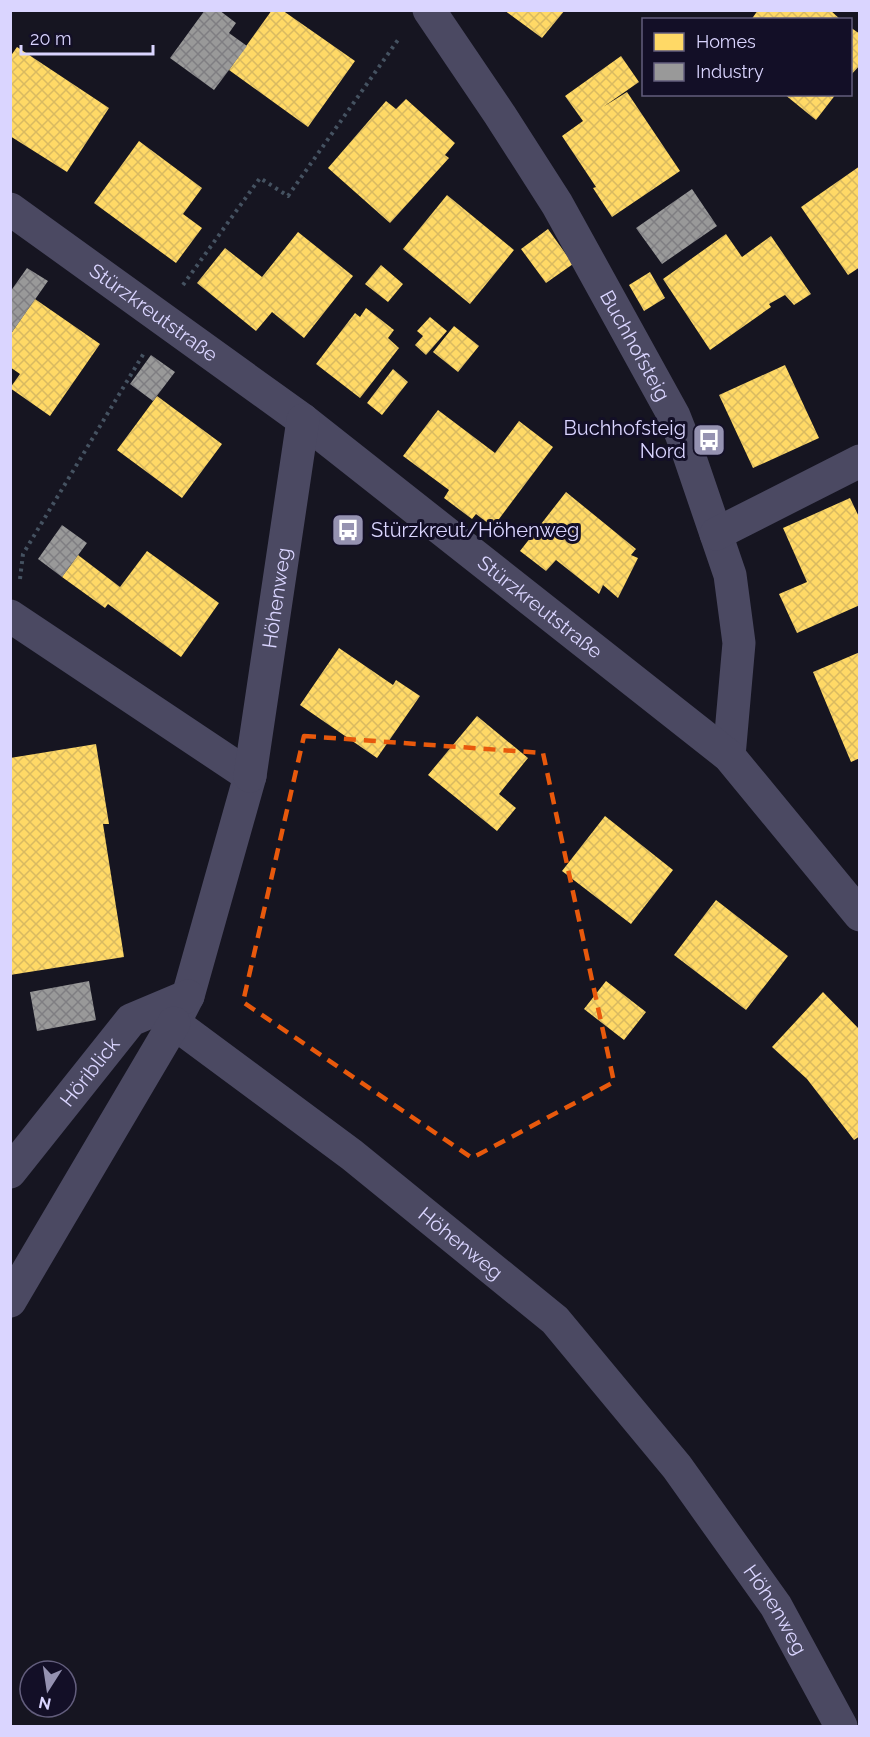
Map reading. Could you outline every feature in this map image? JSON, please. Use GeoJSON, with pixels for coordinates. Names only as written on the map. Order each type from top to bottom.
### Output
{"type":"FeatureCollection","features":[{"type":"Feature","properties":{"kind":"street","name":"Buchhofsteig"},"geometry":{"type":"LineString","coordinates":[[417,20],[500,115],[557,204],[674,416],[730,575],[739,643],[729,756]]}},
{"type":"Feature","properties":{"kind":"street","name":"Stürzkreutstraße"},"geometry":{"type":"LineString","coordinates":[[10,209],[303,420],[729,756],[860,915]]}},
{"type":"Feature","properties":{"kind":"street","name":"Höhenweg"},"geometry":{"type":"LineString","coordinates":[[303,420],[250,776],[181,1009],[352,1155],[555,1320],[677,1467],[776,1606],[841,1726]]}},
{"type":"Feature","properties":{"kind":"street"},"geometry":{"type":"LineString","coordinates":[[716,534],[860,461]]}},
{"type":"Feature","properties":{"kind":"street"},"geometry":{"type":"LineString","coordinates":[[12,617],[250,776]]}},
{"type":"Feature","properties":{"kind":"street"},"geometry":{"type":"LineString","coordinates":[[10,1301],[181,1009]]}},
{"type":"Feature","properties":{"kind":"street","name":"Höriblick"},"geometry":{"type":"LineString","coordinates":[[10,1172],[131,1020],[181,1009]]}},
{"type":"Feature","properties":{"kind":"path"},"geometry":{"type":"LineString","coordinates":[[12,617],[23,554],[162,319],[261,178],[288,196],[417,20]]}},
{"type":"Feature","properties":{"kind":"highlighted area"},"geometry":{"type":"Polygon","coordinates":[[[304,736],[543,753],[614,1082],[472,1158],[243,1002],[304,736]]]}},
{"type":"Feature","properties":{"kind":"building: Homes"},"geometry":{"type":"Polygon","coordinates":[[[272,10],[282,10],[355,61],[308,127],[229,70],[272,10]]]}},
{"type":"Feature","properties":{"kind":"building: Homes"},"geometry":{"type":"Polygon","coordinates":[[[504,10],[565,10],[542,38],[504,10]]]}},
{"type":"Feature","properties":{"kind":"building: Homes"},"geometry":{"type":"Polygon","coordinates":[[[758,10],[830,10],[839,18],[752,18],[758,10]]]}},
{"type":"Feature","properties":{"kind":"building: Homes"},"geometry":{"type":"Polygon","coordinates":[[[852,28],[860,34],[860,65],[852,74],[852,28]]]}},
{"type":"Feature","properties":{"kind":"building: Homes"},"geometry":{"type":"Polygon","coordinates":[[[17,47],[109,108],[67,172],[10,136],[10,57],[17,47]]]}},
{"type":"Feature","properties":{"kind":"building: Homes"},"geometry":{"type":"Polygon","coordinates":[[[621,56],[639,82],[603,107],[627,92],[680,171],[612,217],[593,188],[596,187],[562,136],[583,121],[565,96],[621,56]]]}},
{"type":"Feature","properties":{"kind":"building: Homes"},"geometry":{"type":"Polygon","coordinates":[[[786,96],[834,96],[816,120],[786,96]]]}},
{"type":"Feature","properties":{"kind":"building: Homes"},"geometry":{"type":"Polygon","coordinates":[[[406,99],[455,143],[445,155],[449,158],[390,223],[328,168],[386,101],[396,109],[406,99]]]}},
{"type":"Feature","properties":{"kind":"building: Homes"},"geometry":{"type":"Polygon","coordinates":[[[139,141],[202,188],[183,214],[202,228],[176,263],[94,203],[139,141]]]}},
{"type":"Feature","properties":{"kind":"building: Homes"},"geometry":{"type":"Polygon","coordinates":[[[860,166],[860,267],[848,275],[801,207],[860,166]]]}},
{"type":"Feature","properties":{"kind":"building: Homes"},"geometry":{"type":"Polygon","coordinates":[[[447,195],[514,250],[470,304],[403,249],[447,195]]]}},
{"type":"Feature","properties":{"kind":"building: Homes"},"geometry":{"type":"Polygon","coordinates":[[[548,229],[573,264],[546,283],[521,249],[548,229]]]}},
{"type":"Feature","properties":{"kind":"building: Homes"},"geometry":{"type":"Polygon","coordinates":[[[298,232],[353,276],[304,338],[272,312],[256,331],[197,283],[225,248],[262,277],[298,232]]]}},
{"type":"Feature","properties":{"kind":"building: Homes"},"geometry":{"type":"Polygon","coordinates":[[[726,234],[742,257],[771,236],[811,294],[794,305],[785,295],[769,304],[771,307],[710,350],[663,279],[726,234]]]}},
{"type":"Feature","properties":{"kind":"building: Homes"},"geometry":{"type":"Polygon","coordinates":[[[381,265],[403,284],[388,302],[365,284],[381,265]]]}},
{"type":"Feature","properties":{"kind":"building: Homes"},"geometry":{"type":"Polygon","coordinates":[[[650,272],[665,298],[644,311],[629,285],[650,272]]]}},
{"type":"Feature","properties":{"kind":"building: Homes"},"geometry":{"type":"Polygon","coordinates":[[[35,299],[100,344],[50,416],[10,388],[20,374],[10,367],[10,335],[35,299]]]}},
{"type":"Feature","properties":{"kind":"building: Homes"},"geometry":{"type":"Polygon","coordinates":[[[366,308],[394,330],[388,338],[399,348],[360,398],[316,364],[355,313],[360,317],[366,308]]]}},
{"type":"Feature","properties":{"kind":"building: Homes"},"geometry":{"type":"Polygon","coordinates":[[[430,317],[447,331],[426,355],[415,345],[423,336],[417,331],[430,317]]]}},
{"type":"Feature","properties":{"kind":"building: Homes"},"geometry":{"type":"Polygon","coordinates":[[[454,326],[479,346],[458,372],[433,352],[454,326]]]}},
{"type":"Feature","properties":{"kind":"building: Homes"},"geometry":{"type":"Polygon","coordinates":[[[785,365],[819,438],[753,468],[719,395],[785,365]]]}},
{"type":"Feature","properties":{"kind":"building: Homes"},"geometry":{"type":"Polygon","coordinates":[[[393,369],[408,382],[382,415],[367,403],[393,369]]]}},
{"type":"Feature","properties":{"kind":"building: Homes"},"geometry":{"type":"Polygon","coordinates":[[[157,396],[222,444],[182,498],[117,450],[157,396]]]}},
{"type":"Feature","properties":{"kind":"building: Homes"},"geometry":{"type":"Polygon","coordinates":[[[438,410],[495,453],[519,421],[553,447],[493,527],[476,514],[472,519],[444,498],[449,490],[403,456],[438,410]]]}},
{"type":"Feature","properties":{"kind":"building: Homes"},"geometry":{"type":"Polygon","coordinates":[[[566,492],[636,549],[631,555],[638,558],[618,598],[603,585],[599,594],[556,560],[546,571],[520,551],[566,492]]]}},
{"type":"Feature","properties":{"kind":"building: Homes"},"geometry":{"type":"Polygon","coordinates":[[[850,498],[860,519],[860,605],[797,633],[779,594],[807,582],[783,528],[850,498]]]}},
{"type":"Feature","properties":{"kind":"building: Homes"},"geometry":{"type":"Polygon","coordinates":[[[147,551],[219,603],[181,657],[108,604],[105,608],[62,577],[78,555],[120,587],[147,551]]]}},
{"type":"Feature","properties":{"kind":"building: Homes"},"geometry":{"type":"Polygon","coordinates":[[[339,648],[393,685],[396,680],[420,696],[377,758],[300,705],[339,648]]]}},
{"type":"Feature","properties":{"kind":"building: Homes"},"geometry":{"type":"Polygon","coordinates":[[[860,652],[860,758],[851,762],[813,672],[860,652]]]}},
{"type":"Feature","properties":{"kind":"building: Homes"},"geometry":{"type":"Polygon","coordinates":[[[477,716],[528,758],[499,794],[516,808],[497,831],[428,775],[477,716]]]}},
{"type":"Feature","properties":{"kind":"building: Homes"},"geometry":{"type":"Polygon","coordinates":[[[96,744],[109,824],[103,824],[124,957],[10,975],[10,758],[96,744]]]}},
{"type":"Feature","properties":{"kind":"building: Homes"},"geometry":{"type":"Polygon","coordinates":[[[605,816],[673,870],[631,924],[562,871],[605,816]]]}},
{"type":"Feature","properties":{"kind":"building: Homes"},"geometry":{"type":"Polygon","coordinates":[[[716,900],[788,956],[746,1010],[674,955],[716,900]]]}},
{"type":"Feature","properties":{"kind":"building: Homes"},"geometry":{"type":"Polygon","coordinates":[[[606,981],[646,1012],[624,1040],[584,1009],[606,981]]]}},
{"type":"Feature","properties":{"kind":"building: Homes"},"geometry":{"type":"Polygon","coordinates":[[[823,992],[860,1030],[858,1043],[860,1045],[860,1136],[854,1140],[807,1079],[772,1047],[823,992]]]}},
{"type":"Feature","properties":{"kind":"building: Industry"},"geometry":{"type":"Polygon","coordinates":[[[205,10],[219,10],[236,23],[229,33],[247,46],[214,90],[170,58],[205,10]]]}},
{"type":"Feature","properties":{"kind":"building: Industry"},"geometry":{"type":"Polygon","coordinates":[[[692,189],[717,226],[662,264],[636,228],[692,189]]]}},
{"type":"Feature","properties":{"kind":"building: Industry"},"geometry":{"type":"Polygon","coordinates":[[[27,268],[48,281],[10,335],[10,292],[27,268]]]}},
{"type":"Feature","properties":{"kind":"building: Industry"},"geometry":{"type":"Polygon","coordinates":[[[151,355],[175,372],[153,401],[130,384],[151,355]]]}},
{"type":"Feature","properties":{"kind":"building: Industry"},"geometry":{"type":"Polygon","coordinates":[[[62,525],[87,543],[62,577],[38,559],[62,525]]]}},
{"type":"Feature","properties":{"kind":"building: Industry"},"geometry":{"type":"Polygon","coordinates":[[[89,981],[96,1020],[37,1031],[30,992],[89,981]]]}},
{"type":"Feature","properties":{"kind":"place","name":"Buchhofsteig Nord"},"geometry":{"type":"Point","coordinates":[709,440]}},
{"type":"Feature","properties":{"kind":"place","name":"Stürzkreut/Höhenweg"},"geometry":{"type":"Point","coordinates":[348,530]}}]}
